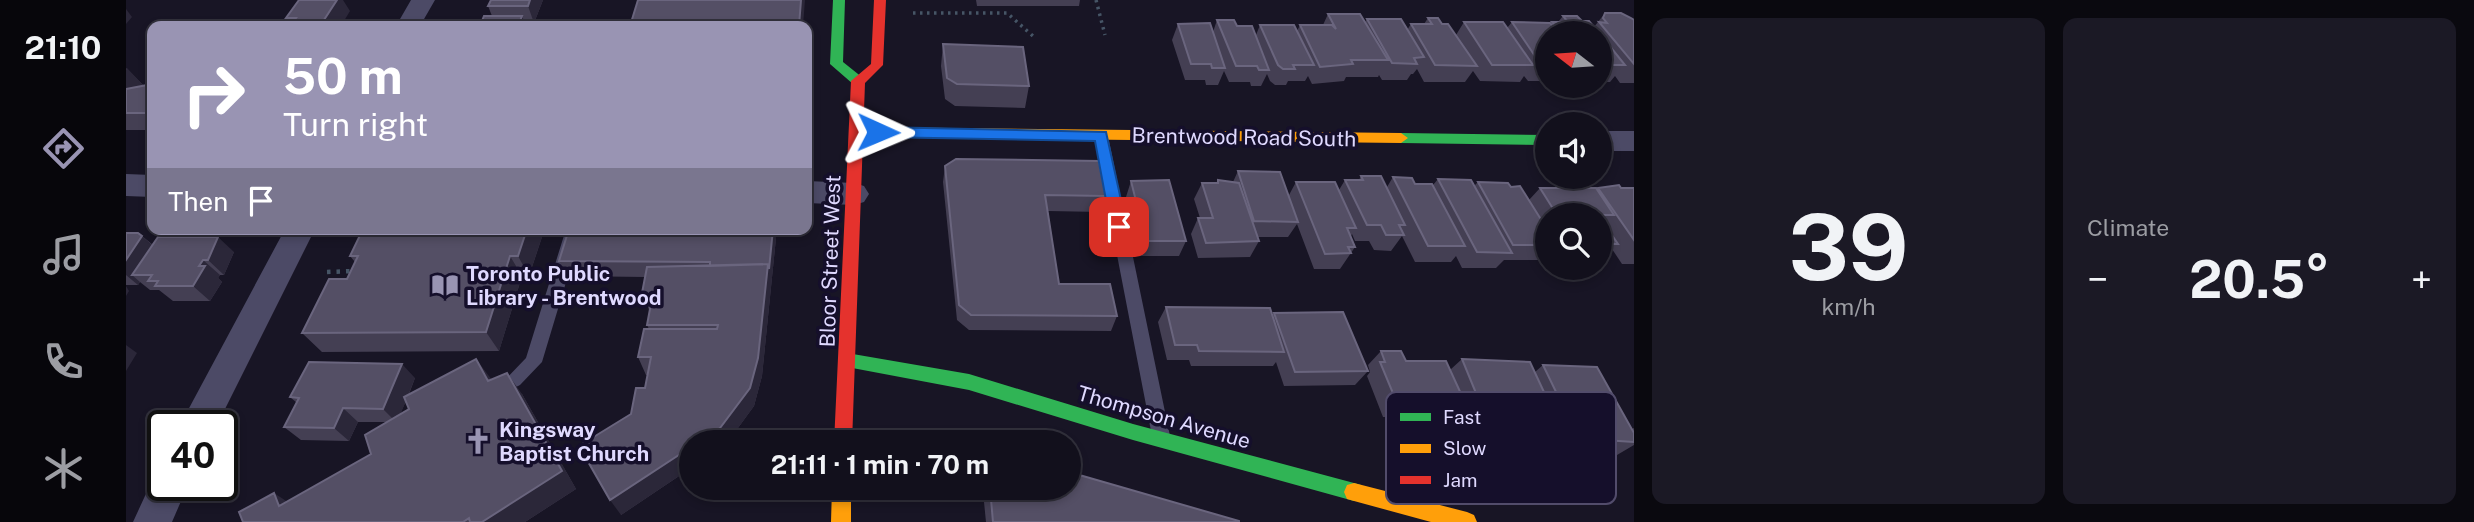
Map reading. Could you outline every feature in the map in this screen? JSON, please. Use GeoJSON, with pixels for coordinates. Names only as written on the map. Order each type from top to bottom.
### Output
{"type":"FeatureCollection","features":[{"type":"Feature","properties":{"kind":"street"},"geometry":{"type":"LineString","coordinates":[[411,21],[423,0]]}},
{"type":"Feature","properties":{"kind":"street"},"geometry":{"type":"LineString","coordinates":[[839,0],[836,64],[858,81],[877,65],[880,0]]}},
{"type":"Feature","properties":{"kind":"street","name":"Bloor Street West"},"geometry":{"type":"LineString","coordinates":[[844,430],[858,81]]}},
{"type":"Feature","properties":{"kind":"street","name":"Brentwood Road South"},"geometry":{"type":"LineString","coordinates":[[857,132],[1535,140]]}},
{"type":"Feature","properties":{"kind":"street"},"geometry":{"type":"LineString","coordinates":[[1612,141],[1634,141]]}},
{"type":"Feature","properties":{"kind":"street"},"geometry":{"type":"LineString","coordinates":[[126,186],[147,186]]}},
{"type":"Feature","properties":{"kind":"street"},"geometry":{"type":"LineString","coordinates":[[812,192],[854,194]]}},
{"type":"Feature","properties":{"kind":"street"},"geometry":{"type":"LineString","coordinates":[[206,410],[297,235]]}},
{"type":"Feature","properties":{"kind":"street","name":"Thompson Avenue"},"geometry":{"type":"LineString","coordinates":[[847,360],[969,382],[1162,440],[1386,500]]}},
{"type":"Feature","properties":{"kind":"street"},"geometry":{"type":"LineString","coordinates":[[841,522],[842,500]]}},
{"type":"Feature","properties":{"kind":"street"},"geometry":{"type":"LineString","coordinates":[[152,522],[162,501]]}},
{"type":"Feature","properties":{"kind":"street","name":"Thompson Avenue"},"geometry":{"type":"LineString","coordinates":[[1400,504],[1467,522]]}},
{"type":"Feature","properties":{"kind":"lane"},"geometry":{"type":"LineString","coordinates":[[1101,136],[1162,440]]}},
{"type":"Feature","properties":{"kind":"lane"},"geometry":{"type":"LineString","coordinates":[[514,380],[533,362],[572,235]]}},
{"type":"Feature","properties":{"kind":"path"},"geometry":{"type":"LineString","coordinates":[[1096,0],[1105,35]]}},
{"type":"Feature","properties":{"kind":"path"},"geometry":{"type":"LineString","coordinates":[[908,13],[1007,13],[1032,36]]}},
{"type":"Feature","properties":{"kind":"path"},"geometry":{"type":"LineString","coordinates":[[327,271],[353,272],[359,261]]}},
{"type":"Feature","properties":{"kind":"building"},"geometry":{"type":"Polygon","coordinates":[[[299,0],[337,0],[323,21],[294,21],[296,18],[286,18],[299,0]]]}},
{"type":"Feature","properties":{"kind":"building"},"geometry":{"type":"Polygon","coordinates":[[[491,0],[530,0],[528,6],[488,6],[491,0]]]}},
{"type":"Feature","properties":{"kind":"building"},"geometry":{"type":"Polygon","coordinates":[[[638,0],[801,0],[799,21],[632,21],[638,0]]]}},
{"type":"Feature","properties":{"kind":"building"},"geometry":{"type":"Polygon","coordinates":[[[1605,13],[1621,13],[1634,20],[1634,64],[1612,38],[1612,21],[1603,18],[1605,13]]]}},
{"type":"Feature","properties":{"kind":"building"},"geometry":{"type":"Polygon","coordinates":[[[1328,14],[1360,14],[1388,60],[1351,60],[1353,64],[1320,67],[1300,25],[1332,25],[1336,29],[1328,14]]]}},
{"type":"Feature","properties":{"kind":"building"},"geometry":{"type":"Polygon","coordinates":[[[484,16],[522,16],[520,21],[482,21],[484,16]]]}},
{"type":"Feature","properties":{"kind":"building"},"geometry":{"type":"Polygon","coordinates":[[[1563,16],[1577,16],[1582,21],[1567,21],[1563,16]]]}},
{"type":"Feature","properties":{"kind":"building"},"geometry":{"type":"Polygon","coordinates":[[[1428,18],[1438,18],[1442,24],[1448,24],[1477,66],[1435,65],[1411,24],[1432,24],[1428,18]]]}},
{"type":"Feature","properties":{"kind":"building"},"geometry":{"type":"Polygon","coordinates":[[[1367,19],[1401,19],[1424,57],[1414,58],[1417,64],[1392,63],[1367,19]]]}},
{"type":"Feature","properties":{"kind":"building"},"geometry":{"type":"Polygon","coordinates":[[[1217,20],[1234,20],[1237,26],[1252,26],[1269,70],[1259,70],[1257,66],[1236,66],[1217,20]]]}},
{"type":"Feature","properties":{"kind":"building"},"geometry":{"type":"Polygon","coordinates":[[[1464,22],[1503,22],[1533,65],[1492,65],[1464,22]]]}},
{"type":"Feature","properties":{"kind":"building"},"geometry":{"type":"Polygon","coordinates":[[[1512,22],[1535,23],[1535,56],[1512,22]]]}},
{"type":"Feature","properties":{"kind":"building"},"geometry":{"type":"Polygon","coordinates":[[[1210,23],[1225,68],[1212,68],[1211,64],[1191,64],[1178,24],[1210,23]]]}},
{"type":"Feature","properties":{"kind":"building"},"geometry":{"type":"Polygon","coordinates":[[[1260,25],[1294,25],[1314,65],[1293,65],[1295,69],[1283,69],[1278,65],[1260,25]]]}},
{"type":"Feature","properties":{"kind":"building"},"geometry":{"type":"Polygon","coordinates":[[[943,44],[1023,47],[1029,86],[957,84],[947,78],[943,44]]]}},
{"type":"Feature","properties":{"kind":"building"},"geometry":{"type":"Polygon","coordinates":[[[1612,49],[1625,65],[1612,65],[1612,49]]]}},
{"type":"Feature","properties":{"kind":"building"},"geometry":{"type":"Polygon","coordinates":[[[147,85],[147,113],[126,113],[126,89],[147,85]]]}},
{"type":"Feature","properties":{"kind":"building"},"geometry":{"type":"Polygon","coordinates":[[[956,159],[1099,161],[1106,196],[1045,195],[1059,284],[1110,284],[1117,316],[971,315],[959,305],[945,166],[956,159]]]}},
{"type":"Feature","properties":{"kind":"building"},"geometry":{"type":"Polygon","coordinates":[[[1238,171],[1280,172],[1298,222],[1254,221],[1238,171]]]}},
{"type":"Feature","properties":{"kind":"building"},"geometry":{"type":"Polygon","coordinates":[[[1361,176],[1381,176],[1405,225],[1399,225],[1404,235],[1386,235],[1381,225],[1367,225],[1345,180],[1363,180],[1361,176]]]}},
{"type":"Feature","properties":{"kind":"building"},"geometry":{"type":"Polygon","coordinates":[[[1393,177],[1412,178],[1415,184],[1432,184],[1465,246],[1428,246],[1393,177]]]}},
{"type":"Feature","properties":{"kind":"building"},"geometry":{"type":"Polygon","coordinates":[[[1438,179],[1471,180],[1512,253],[1477,252],[1438,179]]]}},
{"type":"Feature","properties":{"kind":"building"},"geometry":{"type":"Polygon","coordinates":[[[1169,180],[1186,241],[1146,241],[1131,181],[1169,180]]]}},
{"type":"Feature","properties":{"kind":"building"},"geometry":{"type":"Polygon","coordinates":[[[1218,180],[1239,183],[1259,241],[1206,243],[1198,218],[1213,218],[1202,183],[1218,183],[1218,180]]]}},
{"type":"Feature","properties":{"kind":"building"},"geometry":{"type":"Polygon","coordinates":[[[1296,182],[1335,182],[1356,228],[1347,228],[1355,247],[1348,247],[1351,253],[1325,254],[1296,182]]]}},
{"type":"Feature","properties":{"kind":"building"},"geometry":{"type":"Polygon","coordinates":[[[1478,182],[1520,186],[1535,210],[1535,245],[1513,245],[1478,182]]]}},
{"type":"Feature","properties":{"kind":"building"},"geometry":{"type":"Polygon","coordinates":[[[1612,186],[1634,188],[1634,240],[1612,208],[1612,203],[1608,203],[1599,189],[1612,189],[1612,186]]]}},
{"type":"Feature","properties":{"kind":"building"},"geometry":{"type":"Polygon","coordinates":[[[1541,189],[1597,189],[1606,203],[1549,203],[1541,189]]]}},
{"type":"Feature","properties":{"kind":"building"},"geometry":{"type":"Polygon","coordinates":[[[126,233],[138,233],[142,236],[126,260],[126,233]]]}},
{"type":"Feature","properties":{"kind":"building","name":"Toronto Public Library - Brentwood"},"geometry":{"type":"Polygon","coordinates":[[[360,235],[525,235],[518,256],[510,256],[486,332],[302,333],[329,279],[347,279],[358,256],[350,256],[360,235]]]}},
{"type":"Feature","properties":{"kind":"building"},"geometry":{"type":"Polygon","coordinates":[[[567,235],[772,235],[769,269],[768,264],[710,266],[710,262],[559,261],[567,235]]]}},
{"type":"Feature","properties":{"kind":"building"},"geometry":{"type":"Polygon","coordinates":[[[158,237],[218,237],[208,260],[203,260],[199,266],[205,266],[193,286],[155,286],[158,281],[148,281],[152,275],[132,275],[158,237]]]}},
{"type":"Feature","properties":{"kind":"building"},"geometry":{"type":"Polygon","coordinates":[[[768,264],[758,358],[750,388],[720,428],[679,430],[679,455],[610,500],[579,446],[631,414],[636,388],[645,388],[651,357],[638,357],[644,329],[717,329],[718,325],[647,325],[653,293],[642,293],[647,267],[768,264]]]}},
{"type":"Feature","properties":{"kind":"building"},"geometry":{"type":"Polygon","coordinates":[[[1166,307],[1270,308],[1284,352],[1199,351],[1197,345],[1175,345],[1166,307]]]}},
{"type":"Feature","properties":{"kind":"building"},"geometry":{"type":"Polygon","coordinates":[[[1343,312],[1368,371],[1295,372],[1274,313],[1343,312]]]}},
{"type":"Feature","properties":{"kind":"building"},"geometry":{"type":"Polygon","coordinates":[[[1381,351],[1401,351],[1406,361],[1446,361],[1460,392],[1392,392],[1380,362],[1385,362],[1381,351]]]}},
{"type":"Feature","properties":{"kind":"building","name":"Kingsway Baptist Church"},"geometry":{"type":"Polygon","coordinates":[[[476,359],[488,381],[507,373],[562,471],[482,522],[470,522],[469,518],[463,522],[243,522],[239,512],[274,493],[279,506],[371,454],[365,435],[409,409],[404,397],[476,359]]]}},
{"type":"Feature","properties":{"kind":"building"},"geometry":{"type":"Polygon","coordinates":[[[1462,359],[1530,362],[1544,392],[1476,392],[1462,359]]]}},
{"type":"Feature","properties":{"kind":"building"},"geometry":{"type":"Polygon","coordinates":[[[309,362],[402,364],[383,409],[343,408],[334,428],[284,427],[299,398],[290,397],[309,362]]]}},
{"type":"Feature","properties":{"kind":"building"},"geometry":{"type":"Polygon","coordinates":[[[1543,365],[1597,367],[1611,392],[1556,392],[1543,365]]]}},
{"type":"Feature","properties":{"kind":"building"},"geometry":{"type":"Polygon","coordinates":[[[1616,401],[1634,433],[1634,442],[1616,441],[1616,401]]]}},
{"type":"Feature","properties":{"kind":"building"},"geometry":{"type":"Polygon","coordinates":[[[1081,475],[1239,521],[1239,522],[993,522],[991,500],[1081,500],[1081,475]]]}},
{"type":"Feature","properties":{"kind":"traffic: fast"},"geometry":{"type":"LineString","coordinates":[[839,0],[836,64],[858,81]]}},
{"type":"Feature","properties":{"kind":"traffic: fast"},"geometry":{"type":"LineString","coordinates":[[1401,138],[1535,140]]}},
{"type":"Feature","properties":{"kind":"traffic: fast"},"geometry":{"type":"LineString","coordinates":[[847,360],[969,382],[1133,432],[1354,492]]}},
{"type":"Feature","properties":{"kind":"traffic: slow"},"geometry":{"type":"LineString","coordinates":[[857,132],[1401,138]]}},
{"type":"Feature","properties":{"kind":"traffic: slow"},"geometry":{"type":"LineString","coordinates":[[1354,492],[1386,500]]}},
{"type":"Feature","properties":{"kind":"traffic: slow"},"geometry":{"type":"LineString","coordinates":[[841,522],[842,500]]}},
{"type":"Feature","properties":{"kind":"traffic: slow"},"geometry":{"type":"LineString","coordinates":[[1399,504],[1467,522]]}},
{"type":"Feature","properties":{"kind":"traffic: jam"},"geometry":{"type":"LineString","coordinates":[[844,430],[858,81],[877,65],[880,0]]}},
{"type":"Feature","properties":{"kind":"place","name":"Toronto Public Library - Brentwood"},"geometry":{"type":"Point","coordinates":[445,285]}},
{"type":"Feature","properties":{"kind":"place","name":"Kingsway Baptist Church"},"geometry":{"type":"Point","coordinates":[478,441]}},
{"type":"Feature","properties":{"kind":"route"},"geometry":{"type":"LineString","coordinates":[[878,132],[1101,136],[1119,227]]}}]}
